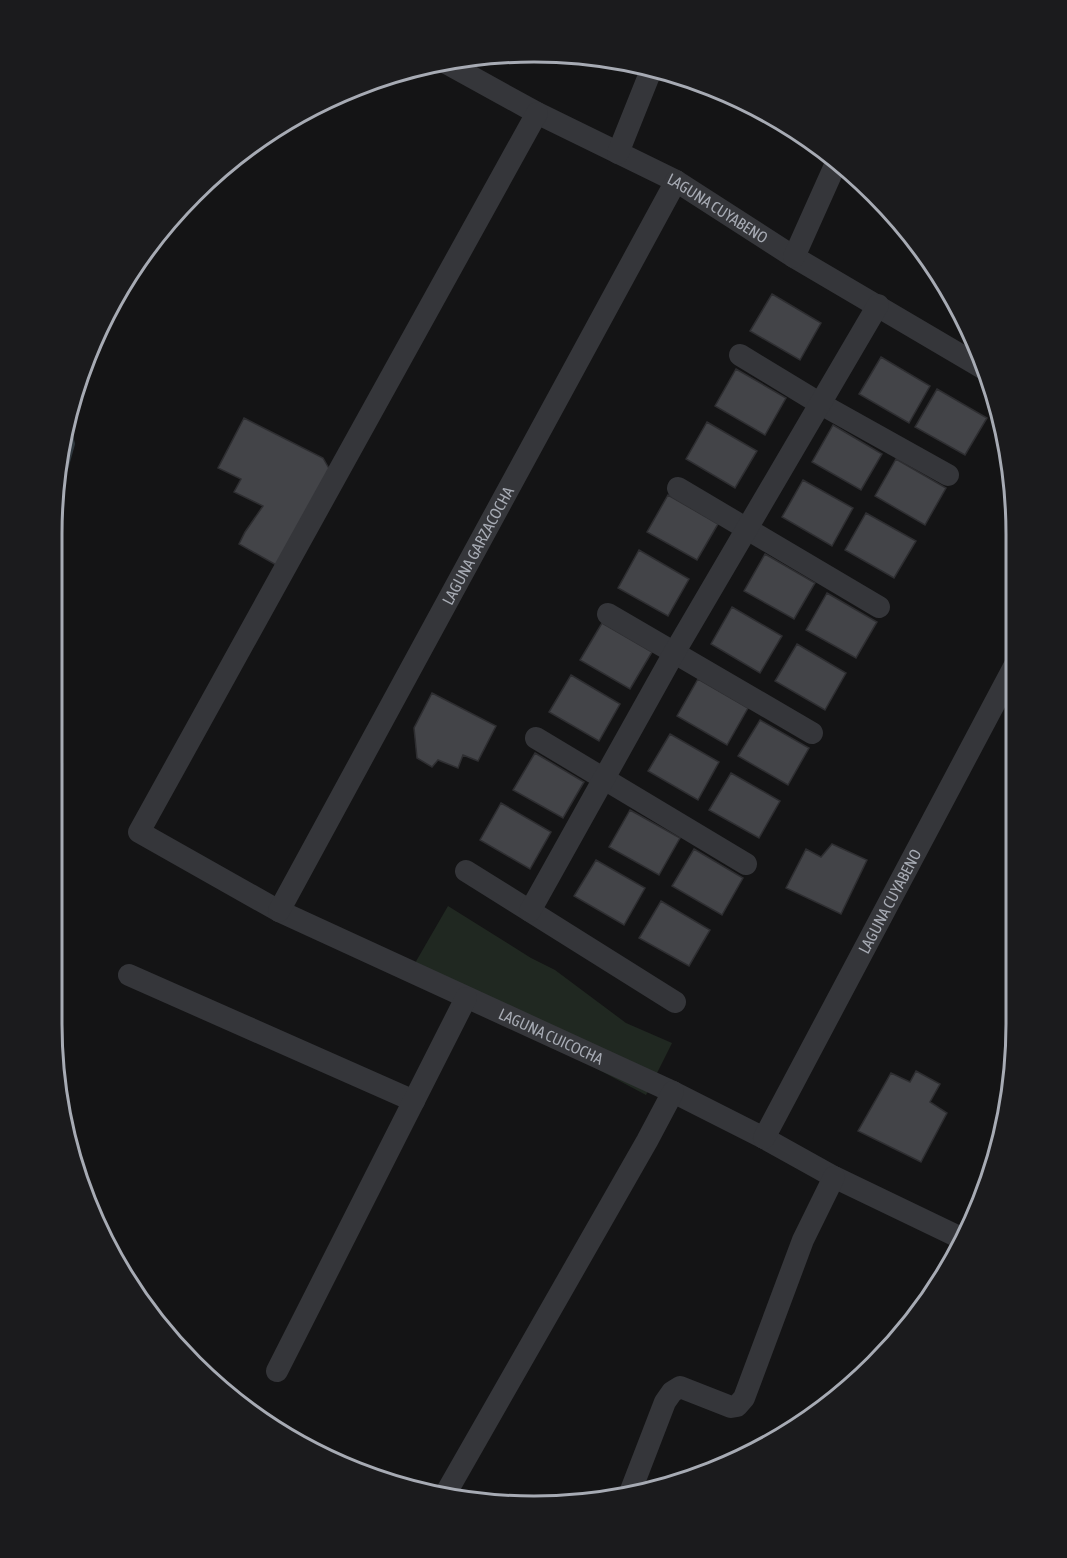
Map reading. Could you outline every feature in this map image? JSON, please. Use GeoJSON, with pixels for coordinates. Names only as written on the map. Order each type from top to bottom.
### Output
{"type":"FeatureCollection","features":[{"type":"Feature","properties":{"kind":"street","name":"LAGUNA CUYABENO"},"geometry":{"type":"LineString","coordinates":[[456,69],[537,113],[676,181],[794,257],[972,358]]}},
{"type":"Feature","properties":{"kind":"street"},"geometry":{"type":"LineString","coordinates":[[618,153],[649,76]]}},
{"type":"Feature","properties":{"kind":"street","name":"LAGUNA CUICOCHA"},"geometry":{"type":"LineString","coordinates":[[537,113],[140,831],[279,911],[673,1092],[764,1138],[834,1177],[956,1235]]}},
{"type":"Feature","properties":{"kind":"street"},"geometry":{"type":"LineString","coordinates":[[794,257],[833,169]]}},
{"type":"Feature","properties":{"kind":"street","name":"LAGUNA GARZACOCHA"},"geometry":{"type":"LineString","coordinates":[[279,911],[676,181]]}},
{"type":"Feature","properties":{"kind":"street"},"geometry":{"type":"LineString","coordinates":[[530,911],[674,653],[878,305]]}},
{"type":"Feature","properties":{"kind":"street"},"geometry":{"type":"LineString","coordinates":[[740,355],[819,403],[948,475]]}},
{"type":"Feature","properties":{"kind":"street"},"geometry":{"type":"LineString","coordinates":[[678,488],[879,608]]}},
{"type":"Feature","properties":{"kind":"street"},"geometry":{"type":"LineString","coordinates":[[608,614],[812,733]]}},
{"type":"Feature","properties":{"kind":"street","name":"LAGUNA CUYABENO"},"geometry":{"type":"LineString","coordinates":[[764,1138],[1006,682]]}},
{"type":"Feature","properties":{"kind":"street"},"geometry":{"type":"LineString","coordinates":[[536,738],[746,864]]}},
{"type":"Feature","properties":{"kind":"street"},"geometry":{"type":"LineString","coordinates":[[466,871],[675,1002]]}},
{"type":"Feature","properties":{"kind":"street"},"geometry":{"type":"LineString","coordinates":[[129,975],[414,1101]]}},
{"type":"Feature","properties":{"kind":"street"},"geometry":{"type":"LineString","coordinates":[[277,1371],[466,998]]}},
{"type":"Feature","properties":{"kind":"street"},"geometry":{"type":"LineString","coordinates":[[449,1488],[673,1092]]}},
{"type":"Feature","properties":{"kind":"street"},"geometry":{"type":"LineString","coordinates":[[632,1486],[658,1417],[672,1392],[680,1387],[731,1407],[737,1406],[744,1398],[803,1240],[834,1177]]}},
{"type":"Feature","properties":{"kind":"shaded area"},"geometry":{"type":"Polygon","coordinates":[[[448,906],[531,958],[555,970],[626,1023],[672,1043],[646,1095],[411,970],[448,906]]]}},
{"type":"Feature","properties":{"kind":"building"},"geometry":{"type":"Polygon","coordinates":[[[772,294],[821,323],[800,360],[750,331],[772,294]]]}},
{"type":"Feature","properties":{"kind":"building"},"geometry":{"type":"Polygon","coordinates":[[[881,357],[930,386],[909,423],[859,394],[881,357]]]}},
{"type":"Feature","properties":{"kind":"building"},"geometry":{"type":"Polygon","coordinates":[[[736,369],[786,398],[765,435],[715,406],[736,369]]]}},
{"type":"Feature","properties":{"kind":"building"},"geometry":{"type":"Polygon","coordinates":[[[937,389],[987,418],[965,455],[915,427],[937,389]]]}},
{"type":"Feature","properties":{"kind":"building"},"geometry":{"type":"Polygon","coordinates":[[[244,418],[323,458],[331,472],[278,566],[239,544],[263,506],[234,492],[241,479],[218,468],[244,418]]]}},
{"type":"Feature","properties":{"kind":"building"},"geometry":{"type":"Polygon","coordinates":[[[707,422],[757,451],[735,488],[686,459],[707,422]]]}},
{"type":"Feature","properties":{"kind":"building"},"geometry":{"type":"Polygon","coordinates":[[[833,425],[882,454],[861,490],[812,462],[833,425]]]}},
{"type":"Feature","properties":{"kind":"building"},"geometry":{"type":"Polygon","coordinates":[[[896,459],[946,488],[925,525],[875,496],[896,459]]]}},
{"type":"Feature","properties":{"kind":"building"},"geometry":{"type":"Polygon","coordinates":[[[803,480],[853,508],[832,546],[782,517],[803,480]]]}},
{"type":"Feature","properties":{"kind":"building"},"geometry":{"type":"Polygon","coordinates":[[[668,495],[718,524],[697,560],[647,532],[668,495]]]}},
{"type":"Feature","properties":{"kind":"building"},"geometry":{"type":"Polygon","coordinates":[[[866,513],[916,541],[894,578],[845,550],[866,513]]]}},
{"type":"Feature","properties":{"kind":"building"},"geometry":{"type":"Polygon","coordinates":[[[639,550],[689,579],[668,616],[618,588],[639,550]]]}},
{"type":"Feature","properties":{"kind":"building"},"geometry":{"type":"Polygon","coordinates":[[[765,554],[815,583],[794,619],[744,591],[765,554]]]}},
{"type":"Feature","properties":{"kind":"building"},"geometry":{"type":"Polygon","coordinates":[[[827,593],[877,622],[856,658],[806,630],[827,593]]]}},
{"type":"Feature","properties":{"kind":"building"},"geometry":{"type":"Polygon","coordinates":[[[732,607],[782,636],[760,673],[711,644],[732,607]]]}},
{"type":"Feature","properties":{"kind":"building"},"geometry":{"type":"Polygon","coordinates":[[[602,623],[652,652],[630,689],[580,660],[602,623]]]}},
{"type":"Feature","properties":{"kind":"building"},"geometry":{"type":"Polygon","coordinates":[[[797,644],[846,673],[825,710],[775,681],[797,644]]]}},
{"type":"Feature","properties":{"kind":"building"},"geometry":{"type":"Polygon","coordinates":[[[571,675],[620,704],[599,741],[549,712],[571,675]]]}},
{"type":"Feature","properties":{"kind":"building"},"geometry":{"type":"Polygon","coordinates":[[[698,679],[748,708],[727,745],[677,716],[698,679]]]}},
{"type":"Feature","properties":{"kind":"building"},"geometry":{"type":"Polygon","coordinates":[[[432,693],[496,726],[478,761],[463,755],[458,768],[438,760],[432,767],[417,758],[414,728],[432,693]]]}},
{"type":"Feature","properties":{"kind":"building"},"geometry":{"type":"Polygon","coordinates":[[[760,720],[809,748],[788,785],[738,756],[760,720]]]}},
{"type":"Feature","properties":{"kind":"building"},"geometry":{"type":"Polygon","coordinates":[[[670,734],[719,762],[698,800],[648,771],[670,734]]]}},
{"type":"Feature","properties":{"kind":"building"},"geometry":{"type":"Polygon","coordinates":[[[535,753],[584,782],[563,818],[513,790],[535,753]]]}},
{"type":"Feature","properties":{"kind":"building"},"geometry":{"type":"Polygon","coordinates":[[[731,773],[780,801],[759,838],[709,810],[731,773]]]}},
{"type":"Feature","properties":{"kind":"building"},"geometry":{"type":"Polygon","coordinates":[[[501,803],[551,832],[530,869],[480,840],[501,803]]]}},
{"type":"Feature","properties":{"kind":"building"},"geometry":{"type":"Polygon","coordinates":[[[630,810],[680,838],[659,875],[609,847],[630,810]]]}},
{"type":"Feature","properties":{"kind":"building"},"geometry":{"type":"Polygon","coordinates":[[[832,844],[867,860],[841,914],[786,888],[806,849],[821,857],[832,844]]]}},
{"type":"Feature","properties":{"kind":"building"},"geometry":{"type":"Polygon","coordinates":[[[694,849],[743,878],[722,915],[672,886],[694,849]]]}},
{"type":"Feature","properties":{"kind":"building"},"geometry":{"type":"Polygon","coordinates":[[[596,860],[645,888],[624,925],[574,896],[596,860]]]}},
{"type":"Feature","properties":{"kind":"building"},"geometry":{"type":"Polygon","coordinates":[[[661,901],[710,930],[689,966],[639,938],[661,901]]]}},
{"type":"Feature","properties":{"kind":"building"},"geometry":{"type":"Polygon","coordinates":[[[916,1071],[940,1084],[930,1102],[947,1113],[921,1162],[858,1131],[891,1073],[910,1082],[916,1071]]]}},
{"type":"Feature","properties":{"kind":"waterway"},"geometry":{"type":"LineString","coordinates":[[70,448],[71,443]]}}]}
